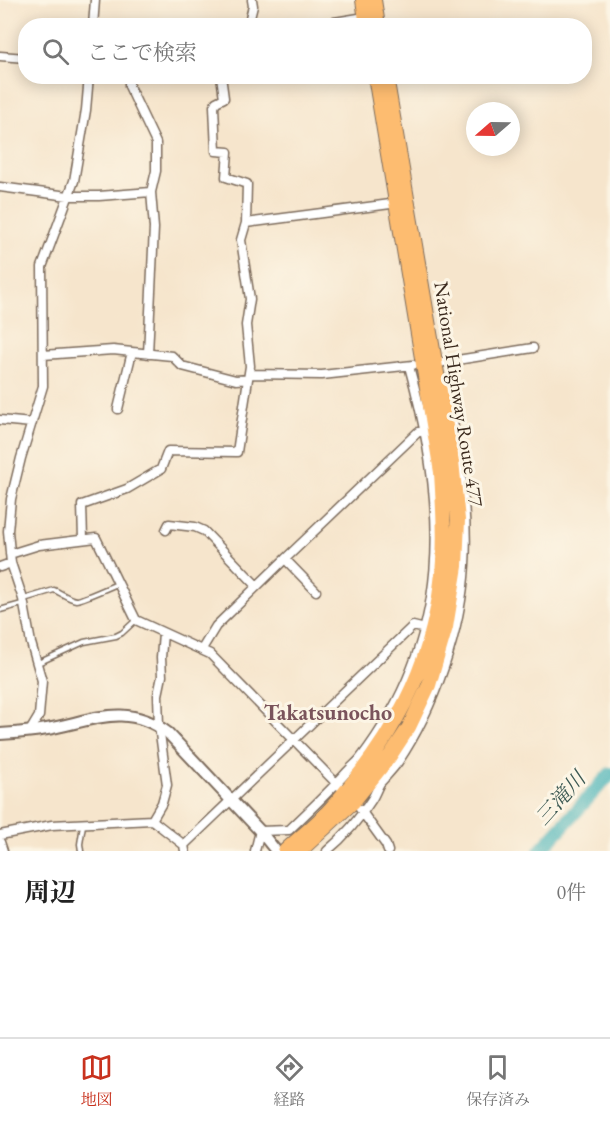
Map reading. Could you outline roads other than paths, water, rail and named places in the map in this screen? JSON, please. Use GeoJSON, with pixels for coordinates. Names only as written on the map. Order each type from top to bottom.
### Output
{"type":"FeatureCollection","features":[{"type":"Feature","properties":{"kind":"highway"},"geometry":{"type":"LineString","coordinates":[[363,0],[366,18]]}},
{"type":"Feature","properties":{"kind":"highway"},"geometry":{"type":"LineString","coordinates":[[374,0],[377,18]]}},
{"type":"Feature","properties":{"kind":"highway","name":"National Highway Route 477"},"geometry":{"type":"LineString","coordinates":[[300,851],[390,756],[409,727],[429,685],[446,627],[456,566],[458,520],[452,461],[430,364],[402,203],[377,84]]}},
{"type":"Feature","properties":{"kind":"highway","name":"National Highway Route 477"},"geometry":{"type":"LineString","coordinates":[[387,84],[402,203]]}},
{"type":"Feature","properties":{"kind":"highway","name":"National Highway Route 477"},"geometry":{"type":"LineString","coordinates":[[285,851],[331,808],[349,797],[396,721],[425,660],[433,632],[442,581],[444,525],[441,472],[430,430],[430,364]]}},
{"type":"Feature","properties":{"kind":"street"},"geometry":{"type":"LineString","coordinates":[[94,18],[95,0]]}},
{"type":"Feature","properties":{"kind":"street"},"geometry":{"type":"LineString","coordinates":[[250,18],[252,0]]}},
{"type":"Feature","properties":{"kind":"street"},"geometry":{"type":"LineString","coordinates":[[0,56],[18,57]]}},
{"type":"Feature","properties":{"kind":"street"},"geometry":{"type":"LineString","coordinates":[[30,731],[39,716],[42,681],[31,643],[23,601],[10,559],[8,531],[11,499],[43,386],[42,267],[74,181],[88,84]]}},
{"type":"Feature","properties":{"kind":"street"},"geometry":{"type":"LineString","coordinates":[[129,84],[156,143],[156,171],[151,192],[154,228],[148,354]]}},
{"type":"Feature","properties":{"kind":"street"},"geometry":{"type":"LineString","coordinates":[[83,539],[82,505],[126,489],[161,470],[168,451],[237,452],[249,376],[246,325],[250,299],[241,240],[246,223],[247,184],[226,177],[228,152],[216,151],[214,106],[216,102],[224,98],[222,84]]}},
{"type":"Feature","properties":{"kind":"street"},"geometry":{"type":"LineString","coordinates":[[0,187],[68,196],[151,192]]}},
{"type":"Feature","properties":{"kind":"street"},"geometry":{"type":"LineString","coordinates":[[246,223],[402,203]]}},
{"type":"Feature","properties":{"kind":"street"},"geometry":{"type":"LineString","coordinates":[[43,355],[113,350],[172,356],[182,366],[236,380],[249,376],[322,375],[430,364],[532,348]]}},
{"type":"Feature","properties":{"kind":"street"},"geometry":{"type":"LineString","coordinates":[[118,409],[132,352]]}},
{"type":"Feature","properties":{"kind":"street"},"geometry":{"type":"LineString","coordinates":[[260,831],[289,830],[349,797],[372,799],[378,786],[397,763],[424,716],[443,667],[455,625],[465,565],[462,478],[447,387],[453,375],[452,360]]}},
{"type":"Feature","properties":{"kind":"street"},"geometry":{"type":"LineString","coordinates":[[327,851],[349,797],[349,769],[358,762],[395,706],[412,668],[425,628],[435,569],[434,479],[430,430],[409,366]]}},
{"type":"Feature","properties":{"kind":"street"},"geometry":{"type":"LineString","coordinates":[[0,420],[32,423]]}},
{"type":"Feature","properties":{"kind":"street"},"geometry":{"type":"LineString","coordinates":[[202,649],[216,626],[417,432],[430,430]]}},
{"type":"Feature","properties":{"kind":"street"},"geometry":{"type":"LineString","coordinates":[[166,530],[169,525],[195,527],[204,531],[257,586]]}},
{"type":"Feature","properties":{"kind":"street"},"geometry":{"type":"LineString","coordinates":[[0,567],[10,559],[39,545],[96,538],[136,620],[202,649],[218,661],[349,797],[386,845],[388,851]]}},
{"type":"Feature","properties":{"kind":"street"},"geometry":{"type":"LineString","coordinates":[[285,559],[316,591]]}},
{"type":"Feature","properties":{"kind":"street"},"geometry":{"type":"LineString","coordinates":[[0,835],[52,825],[152,820],[184,848],[230,799],[413,626],[425,628]]}},
{"type":"Feature","properties":{"kind":"street"},"geometry":{"type":"LineString","coordinates":[[152,820],[162,803],[167,785],[159,726],[158,695],[162,676],[163,633]]}},
{"type":"Feature","properties":{"kind":"street"},"geometry":{"type":"LineString","coordinates":[[0,734],[30,731],[110,715],[126,714],[138,717],[159,726],[168,733],[276,851]]}},
{"type":"Feature","properties":{"kind":"street"},"geometry":{"type":"LineString","coordinates":[[255,851],[260,831]]}},
{"type":"Feature","properties":{"kind":"street"},"geometry":{"type":"LineString","coordinates":[[0,842],[3,851]]}},
{"type":"Feature","properties":{"kind":"lane"},"geometry":{"type":"LineString","coordinates":[[0,610],[54,590],[75,600],[81,600],[98,590],[118,584]]}},
{"type":"Feature","properties":{"kind":"lane"},"geometry":{"type":"LineString","coordinates":[[37,663],[84,642],[116,636],[136,620]]}},
{"type":"Feature","properties":{"kind":"lane"},"geometry":{"type":"LineString","coordinates":[[81,851],[83,824]]}},
{"type":"Feature","properties":{"kind":"waterway","name":"三滝川"},"geometry":{"type":"LineString","coordinates":[[540,851],[610,774]]}},
{"type":"Feature","properties":{"kind":"district","name":"Takatsunocho"},"geometry":{"type":"Point","coordinates":[328,712]}}]}
